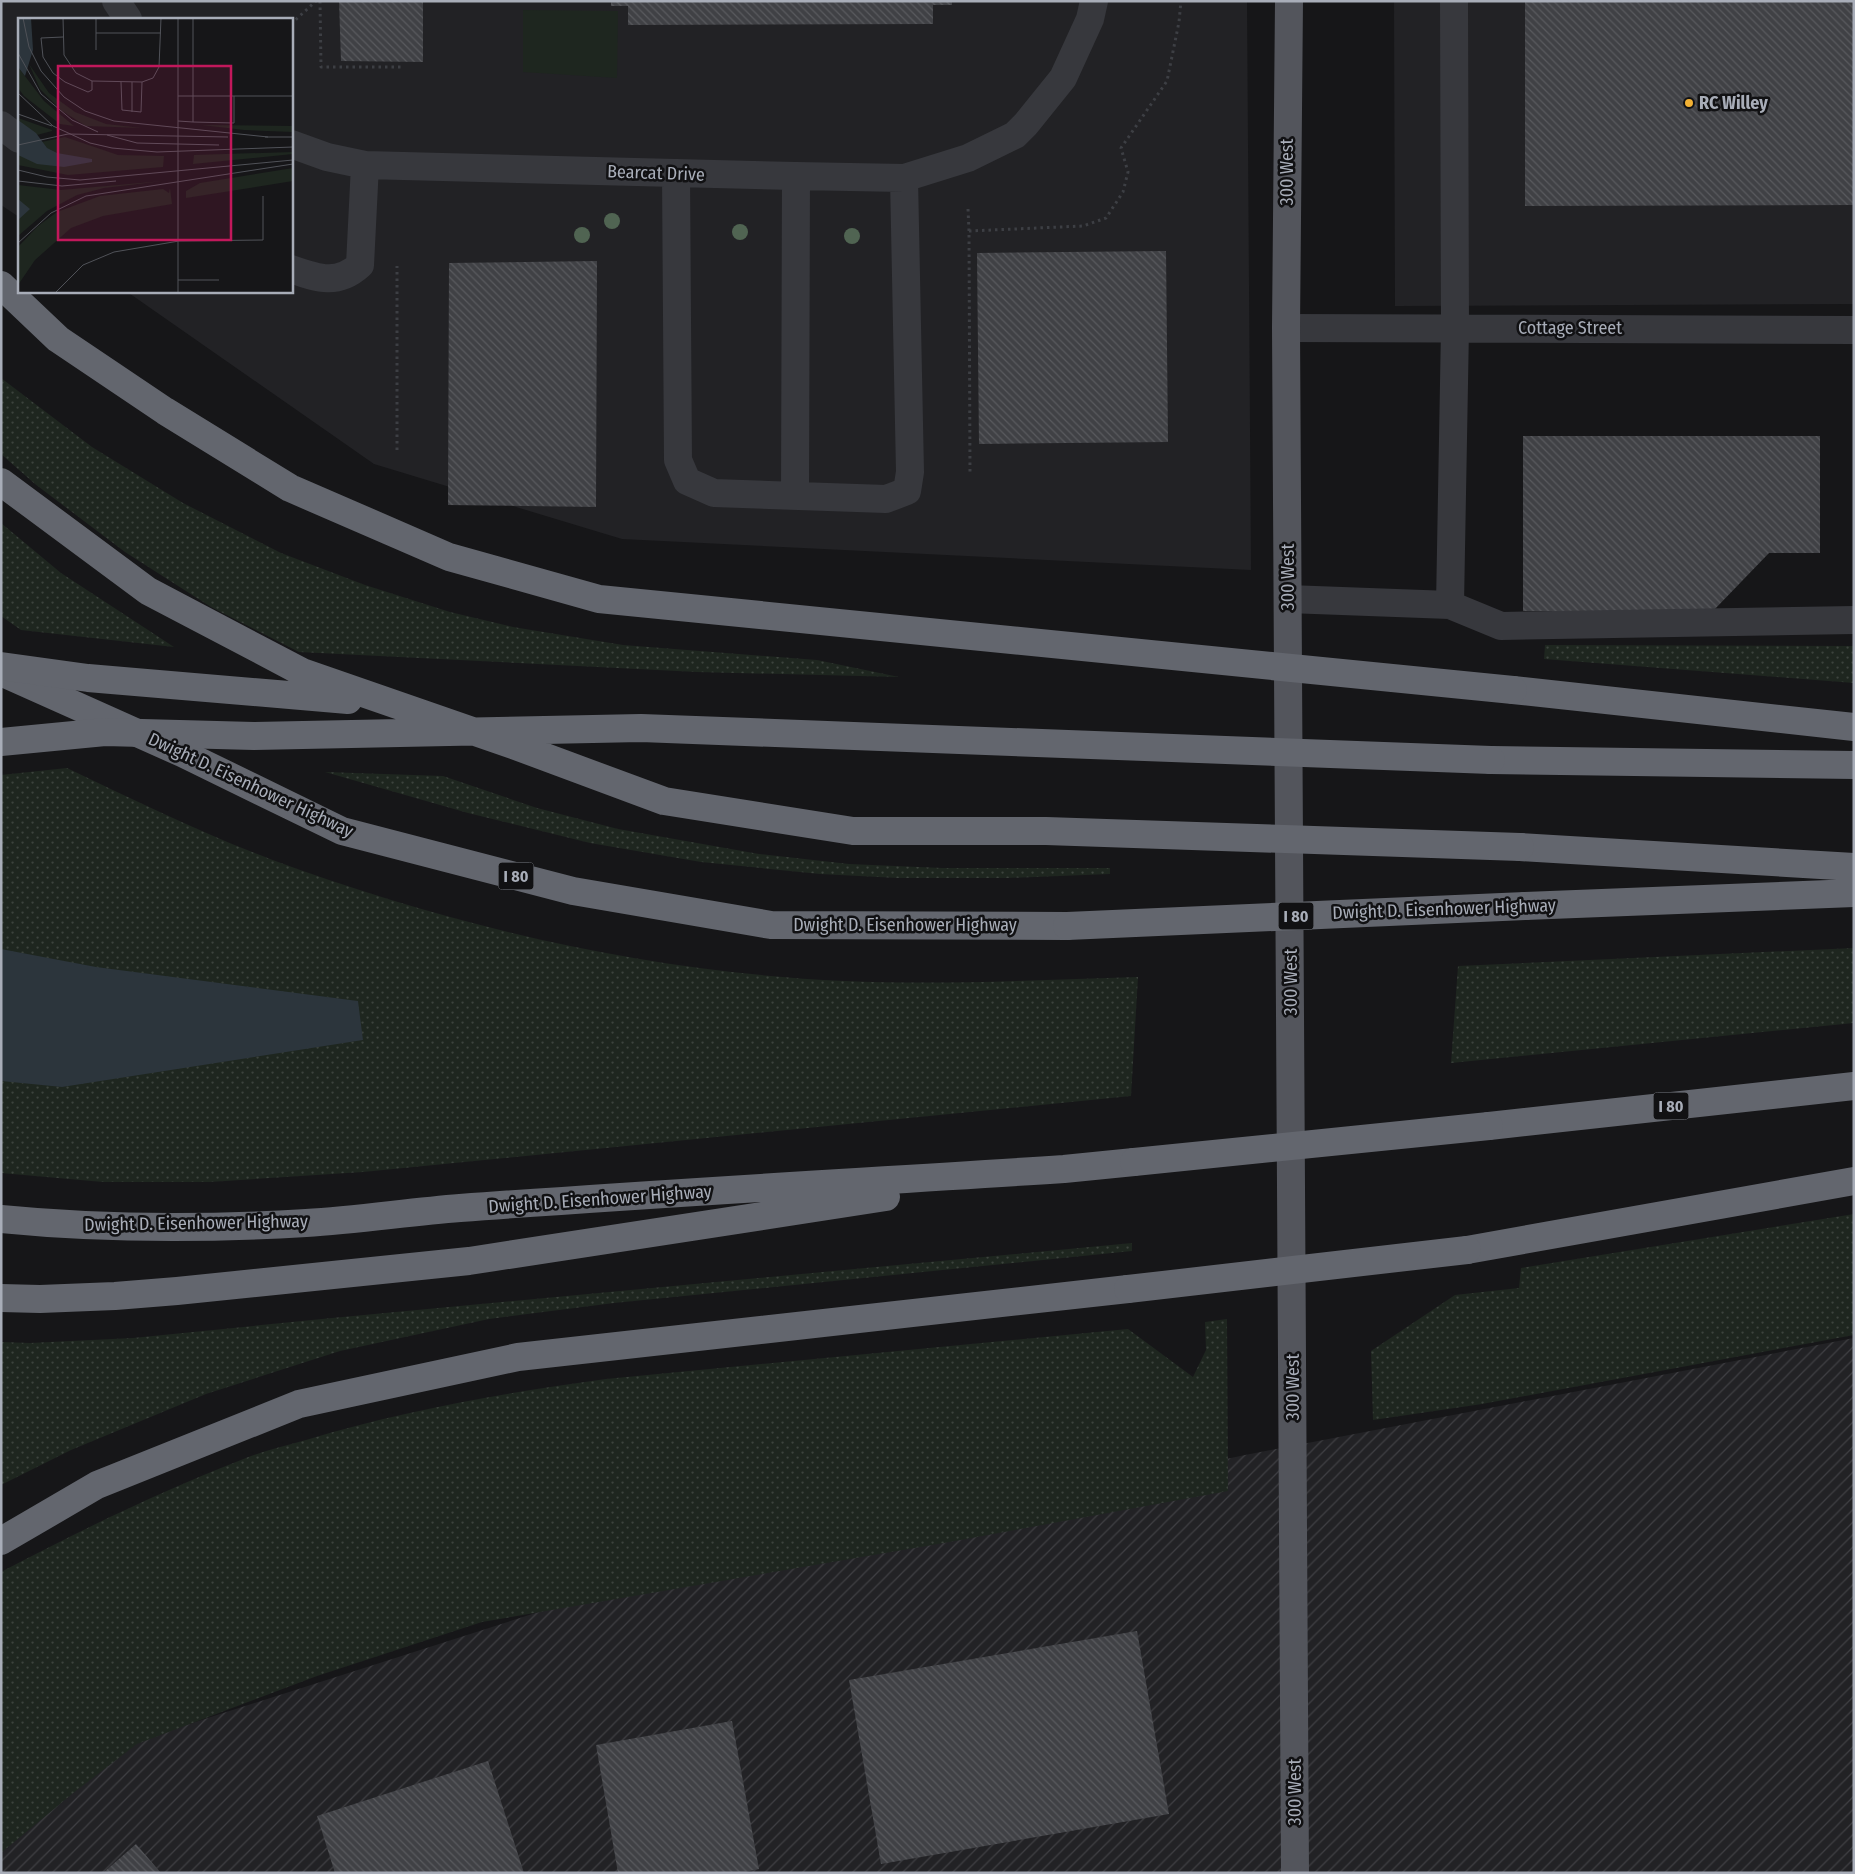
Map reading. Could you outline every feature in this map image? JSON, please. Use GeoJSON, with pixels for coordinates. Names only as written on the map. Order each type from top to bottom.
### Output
{"type":"FeatureCollection","features":[{"type":"Feature","properties":{"kind":"highway"},"geometry":{"type":"LineString","coordinates":[[1,285],[58,339],[166,411],[290,488],[449,557],[599,599],[1513,690],[1854,727]]}},
{"type":"Feature","properties":{"kind":"highway"},"geometry":{"type":"LineString","coordinates":[[1,482],[148,591],[302,672],[513,745],[664,801],[853,831],[1046,831],[1520,847],[1854,867]]}},
{"type":"Feature","properties":{"kind":"highway"},"geometry":{"type":"LineString","coordinates":[[1,666],[107,680],[257,691],[641,728]]}},
{"type":"Feature","properties":{"kind":"highway","name":"Dwight D. Eisenhower Highway"},"geometry":{"type":"LineString","coordinates":[[1,672],[182,753],[342,831],[573,891],[771,925],[1067,926],[1854,893]]}},
{"type":"Feature","properties":{"kind":"highway"},"geometry":{"type":"LineString","coordinates":[[1,742],[105,732],[254,736],[641,728],[1491,760],[1854,765]]}},
{"type":"Feature","properties":{"kind":"highway","name":"Dwight D. Eisenhower Highway"},"geometry":{"type":"LineString","coordinates":[[1,1219],[104,1226],[232,1227],[309,1223],[469,1208],[1064,1169],[1489,1126],[1854,1086]]}},
{"type":"Feature","properties":{"kind":"highway"},"geometry":{"type":"LineString","coordinates":[[1,1298],[96,1297],[177,1291],[469,1261],[1064,1169]]}},
{"type":"Feature","properties":{"kind":"highway"},"geometry":{"type":"LineString","coordinates":[[1,1541],[97,1485],[299,1404],[518,1357],[1467,1250],[1854,1181]]}},
{"type":"Feature","properties":{"kind":"main road","name":"300 West"},"geometry":{"type":"LineString","coordinates":[[1289,1],[1286,328],[1296,1873]]}},
{"type":"Feature","properties":{"kind":"street"},"geometry":{"type":"LineString","coordinates":[[116,1],[127,18]]}},
{"type":"Feature","properties":{"kind":"street","name":"Bearcat Drive"},"geometry":{"type":"LineString","coordinates":[[292,144],[327,157],[365,165],[904,178],[968,158],[1015,135],[1063,78],[1090,19],[1094,1]]}},
{"type":"Feature","properties":{"kind":"street"},"geometry":{"type":"LineString","coordinates":[[1450,605],[1455,328],[1454,1]]}},
{"type":"Feature","properties":{"kind":"street"},"geometry":{"type":"LineString","coordinates":[[1,125],[18,138]]}},
{"type":"Feature","properties":{"kind":"street"},"geometry":{"type":"LineString","coordinates":[[292,269],[321,280],[337,278],[351,273],[360,265],[365,165]]}},
{"type":"Feature","properties":{"kind":"street"},"geometry":{"type":"LineString","coordinates":[[676,173],[678,460],[688,481],[714,493],[886,499],[907,491],[910,472],[904,178]]}},
{"type":"Feature","properties":{"kind":"street"},"geometry":{"type":"LineString","coordinates":[[794,496],[796,176]]}},
{"type":"Feature","properties":{"kind":"street","name":"Cottage Street"},"geometry":{"type":"LineString","coordinates":[[1286,328],[1854,330]]}},
{"type":"Feature","properties":{"kind":"street"},"geometry":{"type":"LineString","coordinates":[[1288,599],[1450,605],[1501,626],[1854,620]]}},
{"type":"Feature","properties":{"kind":"path"},"geometry":{"type":"LineString","coordinates":[[292,23],[316,1]]}},
{"type":"Feature","properties":{"kind":"path"},"geometry":{"type":"LineString","coordinates":[[320,1],[321,67],[402,67]]}},
{"type":"Feature","properties":{"kind":"path"},"geometry":{"type":"LineString","coordinates":[[969,231],[1083,226],[1106,218],[1123,192],[1128,172],[1121,148],[1167,81],[1179,22],[1181,1]]}},
{"type":"Feature","properties":{"kind":"path"},"geometry":{"type":"LineString","coordinates":[[968,209],[970,474]]}},
{"type":"Feature","properties":{"kind":"path"},"geometry":{"type":"LineString","coordinates":[[397,260],[397,450]]}},
{"type":"Feature","properties":{"kind":"shaded area"},"geometry":{"type":"Polygon","coordinates":[[[1,1],[1247,1],[1251,570],[622,539],[374,464],[127,292],[292,292],[292,18],[18,18],[18,216],[1,205],[1,1]]]}},
{"type":"Feature","properties":{"kind":"shaded area"},"geometry":{"type":"Polygon","coordinates":[[[1394,1],[1854,1],[1854,304],[1395,306],[1394,1]]]}},
{"type":"Feature","properties":{"kind":"shaded area"},"geometry":{"type":"Polygon","coordinates":[[[523,10],[618,11],[617,78],[523,72],[523,10]]]}},
{"type":"Feature","properties":{"kind":"shaded area"},"geometry":{"type":"Polygon","coordinates":[[[1,378],[92,447],[183,503],[281,553],[365,585],[450,612],[513,627],[623,645],[817,660],[899,677],[697,672],[299,652],[211,607],[125,552],[35,484],[1,454],[1,378]]]}},
{"type":"Feature","properties":{"kind":"shaded area"},"geometry":{"type":"Polygon","coordinates":[[[1,523],[61,573],[174,647],[21,630],[1,616],[1,523]]]}},
{"type":"Feature","properties":{"kind":"shaded area"},"geometry":{"type":"Polygon","coordinates":[[[1545,645],[1854,646],[1854,683],[1544,659],[1545,645]]]}},
{"type":"Feature","properties":{"kind":"shaded area"},"geometry":{"type":"Polygon","coordinates":[[[67,768],[168,816],[270,859],[410,905],[552,942],[698,968],[844,981],[1028,981],[1138,977],[1131,1096],[363,1172],[210,1182],[103,1182],[1,1173],[1,775],[67,768]]]}},
{"type":"Feature","properties":{"kind":"shaded area"},"geometry":{"type":"Polygon","coordinates":[[[325,772],[443,776],[537,808],[618,829],[759,854],[849,864],[942,868],[1110,868],[1110,874],[1008,878],[898,878],[820,874],[701,862],[590,843],[468,813],[325,772]]]}},
{"type":"Feature","properties":{"kind":"shaded area"},"geometry":{"type":"Polygon","coordinates":[[[1854,948],[1854,1023],[1451,1063],[1458,966],[1854,948]]]}},
{"type":"Feature","properties":{"kind":"shaded area"},"geometry":{"type":"Polygon","coordinates":[[[1,949],[96,967],[358,1001],[363,1040],[62,1087],[1,1081],[1,949]]]}},
{"type":"Feature","properties":{"kind":"shaded area"},"geometry":{"type":"Polygon","coordinates":[[[1854,1214],[1854,1335],[1482,1404],[1373,1420],[1371,1351],[1455,1295],[1519,1288],[1521,1268],[1854,1214]]]}},
{"type":"Feature","properties":{"kind":"shaded area"},"geometry":{"type":"Polygon","coordinates":[[[1132,1243],[1132,1251],[614,1303],[489,1319],[340,1351],[206,1394],[71,1450],[1,1485],[1,1342],[30,1343],[133,1338],[1132,1243]]]}},
{"type":"Feature","properties":{"kind":"shaded area"},"geometry":{"type":"Polygon","coordinates":[[[1227,1319],[1228,1491],[944,1543],[482,1622],[317,1676],[137,1744],[72,1794],[1,1853],[1,1572],[90,1527],[180,1485],[257,1454],[343,1429],[418,1411],[530,1390],[606,1379],[1128,1329],[1193,1377],[1206,1350],[1205,1322],[1227,1319]]]}},
{"type":"Feature","properties":{"kind":"shaded area"},"geometry":{"type":"Polygon","coordinates":[[[1854,1338],[1854,1873],[1,1873],[1,1836],[133,1742],[601,1592],[1245,1455],[1854,1338]]]}},
{"type":"Feature","properties":{"kind":"building"},"geometry":{"type":"Polygon","coordinates":[[[339,1],[423,1],[423,62],[341,61],[339,1]]]}},
{"type":"Feature","properties":{"kind":"building"},"geometry":{"type":"Polygon","coordinates":[[[611,1],[952,1],[952,5],[933,5],[933,24],[628,25],[628,6],[611,6],[611,1]]]}},
{"type":"Feature","properties":{"kind":"building","name":"RC Willey"},"geometry":{"type":"Polygon","coordinates":[[[1525,1],[1854,1],[1854,205],[1525,206],[1525,1]]]}},
{"type":"Feature","properties":{"kind":"building"},"geometry":{"type":"Polygon","coordinates":[[[1166,251],[1168,442],[979,444],[977,253],[1166,251]]]}},
{"type":"Feature","properties":{"kind":"building"},"geometry":{"type":"Polygon","coordinates":[[[597,261],[596,507],[448,505],[449,263],[597,261]]]}},
{"type":"Feature","properties":{"kind":"building"},"geometry":{"type":"Polygon","coordinates":[[[1523,436],[1820,436],[1820,553],[1769,553],[1713,611],[1523,611],[1523,436]]]}},
{"type":"Feature","properties":{"kind":"building"},"geometry":{"type":"Polygon","coordinates":[[[1137,1631],[1169,1814],[881,1864],[849,1680],[1137,1631]]]}},
{"type":"Feature","properties":{"kind":"building"},"geometry":{"type":"Polygon","coordinates":[[[732,1721],[759,1869],[740,1873],[618,1873],[596,1745],[732,1721]]]}},
{"type":"Feature","properties":{"kind":"building"},"geometry":{"type":"Polygon","coordinates":[[[488,1761],[524,1873],[335,1873],[317,1816],[488,1761]]]}},
{"type":"Feature","properties":{"kind":"building"},"geometry":{"type":"Polygon","coordinates":[[[136,1844],[161,1873],[103,1873],[136,1844]]]}},
{"type":"Feature","properties":{"kind":"place","name":"RC Willey"},"geometry":{"type":"Point","coordinates":[1689,103]}}]}
